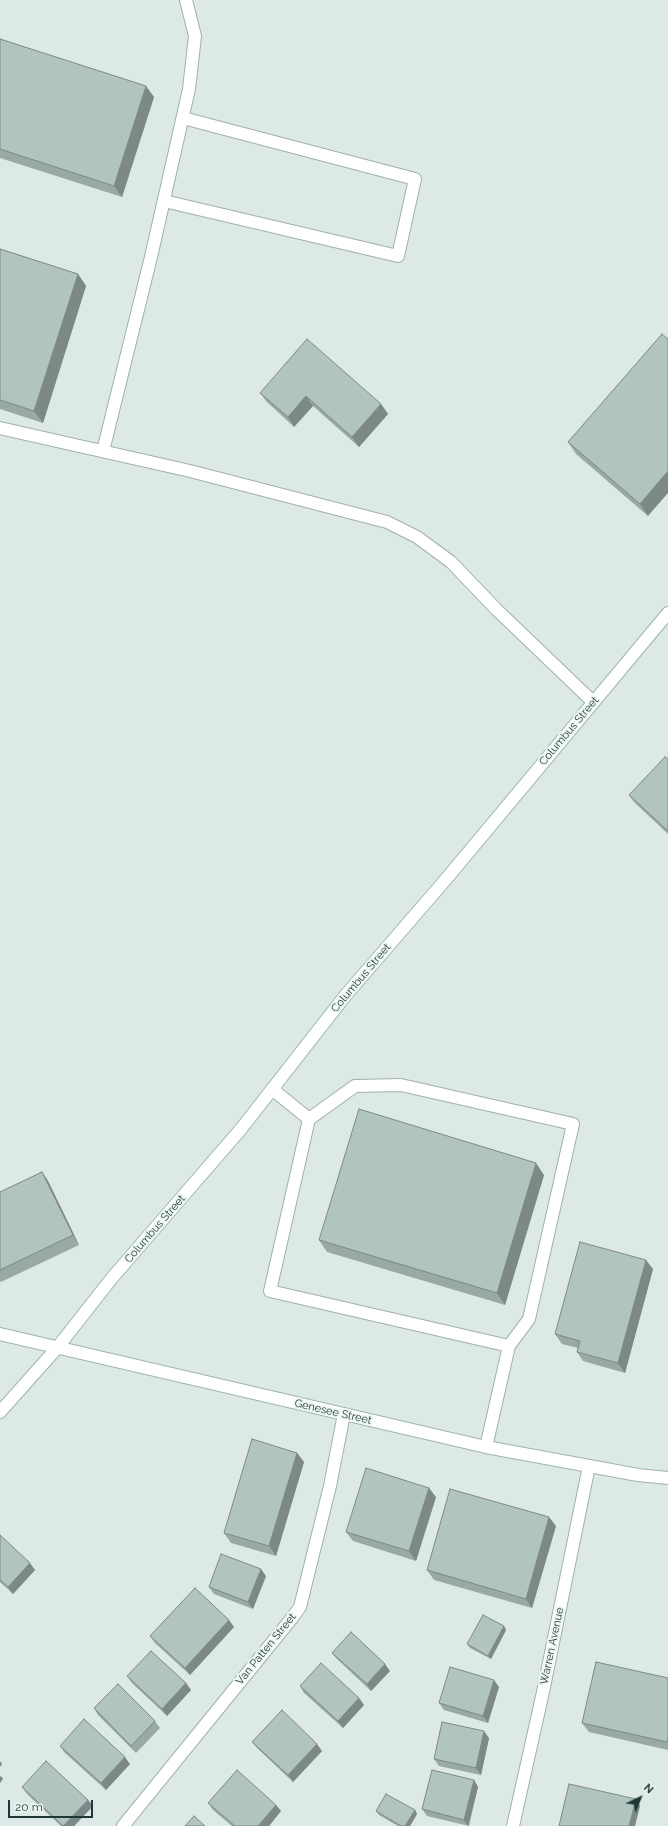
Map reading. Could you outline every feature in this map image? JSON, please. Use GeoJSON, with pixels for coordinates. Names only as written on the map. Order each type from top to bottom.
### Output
{"type":"FeatureCollection","features":[{"type":"Feature","properties":{"kind":"street"},"geometry":{"type":"LineString","coordinates":[[103,451],[164,201],[189,89],[195,36],[186,0]]}},
{"type":"Feature","properties":{"kind":"street"},"geometry":{"type":"LineString","coordinates":[[164,201],[398,256],[415,179],[182,118]]}},
{"type":"Feature","properties":{"kind":"street"},"geometry":{"type":"LineString","coordinates":[[0,428],[190,471],[387,522],[417,537],[451,562],[496,609],[593,702]]}},
{"type":"Feature","properties":{"kind":"street","name":"Columbus Street"},"geometry":{"type":"LineString","coordinates":[[0,1412],[57,1348],[112,1278],[241,1129],[345,996],[447,878],[668,612]]}},
{"type":"Feature","properties":{"kind":"street"},"geometry":{"type":"LineString","coordinates":[[486,1447],[509,1346],[529,1319],[573,1124],[401,1085],[355,1086],[309,1119],[270,1291],[509,1346]]}},
{"type":"Feature","properties":{"kind":"street"},"geometry":{"type":"LineString","coordinates":[[272,1089],[309,1119]]}},
{"type":"Feature","properties":{"kind":"street","name":"Genesee Street"},"geometry":{"type":"LineString","coordinates":[[0,1334],[486,1447],[638,1475],[668,1478]]}},
{"type":"Feature","properties":{"kind":"street","name":"Van Patten Street"},"geometry":{"type":"LineString","coordinates":[[123,1826],[300,1607],[330,1486],[344,1414]]}},
{"type":"Feature","properties":{"kind":"street","name":"Warren Avenue"},"geometry":{"type":"LineString","coordinates":[[513,1826],[543,1692],[589,1466]]}},
{"type":"Feature","properties":{"kind":"building"},"geometry":{"type":"Polygon","coordinates":[[[0,39],[146,86],[114,186],[0,149],[0,39]]]}},
{"type":"Feature","properties":{"kind":"building"},"geometry":{"type":"Polygon","coordinates":[[[0,249],[78,274],[34,411],[0,400],[0,249]]]}},
{"type":"Feature","properties":{"kind":"building"},"geometry":{"type":"Polygon","coordinates":[[[662,334],[668,339],[668,471],[640,504],[568,442],[662,334]]]}},
{"type":"Feature","properties":{"kind":"building"},"geometry":{"type":"Polygon","coordinates":[[[307,339],[381,404],[352,437],[306,396],[288,417],[260,393],[307,339]]]}},
{"type":"Feature","properties":{"kind":"building"},"geometry":{"type":"Polygon","coordinates":[[[665,757],[668,759],[668,831],[629,795],[665,757]]]}},
{"type":"Feature","properties":{"kind":"building"},"geometry":{"type":"Polygon","coordinates":[[[359,1109],[536,1163],[497,1293],[319,1240],[359,1109]]]}},
{"type":"Feature","properties":{"kind":"building"},"geometry":{"type":"Polygon","coordinates":[[[42,1172],[73,1235],[0,1270],[0,1192],[42,1172]]]}},
{"type":"Feature","properties":{"kind":"building"},"geometry":{"type":"Polygon","coordinates":[[[580,1242],[646,1260],[618,1363],[577,1352],[580,1341],[555,1334],[580,1242]]]}},
{"type":"Feature","properties":{"kind":"building"},"geometry":{"type":"Polygon","coordinates":[[[252,1439],[297,1453],[269,1546],[224,1533],[252,1439]]]}},
{"type":"Feature","properties":{"kind":"building"},"geometry":{"type":"Polygon","coordinates":[[[366,1468],[429,1488],[409,1551],[346,1532],[366,1468]]]}},
{"type":"Feature","properties":{"kind":"building"},"geometry":{"type":"Polygon","coordinates":[[[450,1489],[549,1517],[526,1599],[427,1570],[450,1489]]]}},
{"type":"Feature","properties":{"kind":"building"},"geometry":{"type":"Polygon","coordinates":[[[0,1535],[30,1563],[8,1587],[0,1580],[0,1535]]]}},
{"type":"Feature","properties":{"kind":"building"},"geometry":{"type":"Polygon","coordinates":[[[221,1554],[261,1569],[248,1602],[209,1587],[221,1554]]]}},
{"type":"Feature","properties":{"kind":"building"},"geometry":{"type":"Polygon","coordinates":[[[195,1588],[229,1620],[185,1668],[150,1636],[195,1588]]]}},
{"type":"Feature","properties":{"kind":"building"},"geometry":{"type":"Polygon","coordinates":[[[483,1615],[504,1626],[488,1656],[467,1644],[483,1615]]]}},
{"type":"Feature","properties":{"kind":"building"},"geometry":{"type":"Polygon","coordinates":[[[351,1632],[385,1664],[367,1684],[332,1653],[351,1632]]]}},
{"type":"Feature","properties":{"kind":"building"},"geometry":{"type":"Polygon","coordinates":[[[151,1651],[186,1683],[162,1709],[127,1676],[151,1651]]]}},
{"type":"Feature","properties":{"kind":"building"},"geometry":{"type":"Polygon","coordinates":[[[596,1662],[668,1678],[667,1742],[582,1723],[596,1662]]]}},
{"type":"Feature","properties":{"kind":"building"},"geometry":{"type":"Polygon","coordinates":[[[321,1663],[359,1698],[338,1721],[300,1686],[321,1663]]]}},
{"type":"Feature","properties":{"kind":"building"},"geometry":{"type":"Polygon","coordinates":[[[450,1667],[494,1680],[483,1716],[439,1703],[450,1667]]]}},
{"type":"Feature","properties":{"kind":"building"},"geometry":{"type":"Polygon","coordinates":[[[118,1684],[155,1721],[131,1746],[94,1708],[118,1684]]]}},
{"type":"Feature","properties":{"kind":"building"},"geometry":{"type":"Polygon","coordinates":[[[282,1710],[317,1744],[288,1775],[252,1742],[282,1710]]]}},
{"type":"Feature","properties":{"kind":"building"},"geometry":{"type":"Polygon","coordinates":[[[84,1719],[125,1757],[101,1783],[60,1746],[84,1719]]]}},
{"type":"Feature","properties":{"kind":"building"},"geometry":{"type":"Polygon","coordinates":[[[442,1722],[484,1731],[476,1768],[434,1759],[442,1722]]]}},
{"type":"Feature","properties":{"kind":"building"},"geometry":{"type":"Polygon","coordinates":[[[46,1761],[88,1800],[63,1826],[22,1787],[46,1761]]]}},
{"type":"Feature","properties":{"kind":"building"},"geometry":{"type":"Polygon","coordinates":[[[237,1770],[276,1805],[258,1826],[235,1826],[208,1803],[237,1770]]]}},
{"type":"Feature","properties":{"kind":"building"},"geometry":{"type":"Polygon","coordinates":[[[432,1770],[474,1780],[464,1820],[422,1809],[432,1770]]]}},
{"type":"Feature","properties":{"kind":"building"},"geometry":{"type":"Polygon","coordinates":[[[569,1784],[636,1799],[629,1826],[559,1826],[569,1784]]]}},
{"type":"Feature","properties":{"kind":"building"},"geometry":{"type":"Polygon","coordinates":[[[386,1794],[415,1810],[405,1826],[401,1826],[376,1811],[386,1794]]]}},
{"type":"Feature","properties":{"kind":"building"},"geometry":{"type":"Polygon","coordinates":[[[194,1816],[205,1826],[185,1826],[194,1816]]]}}]}
